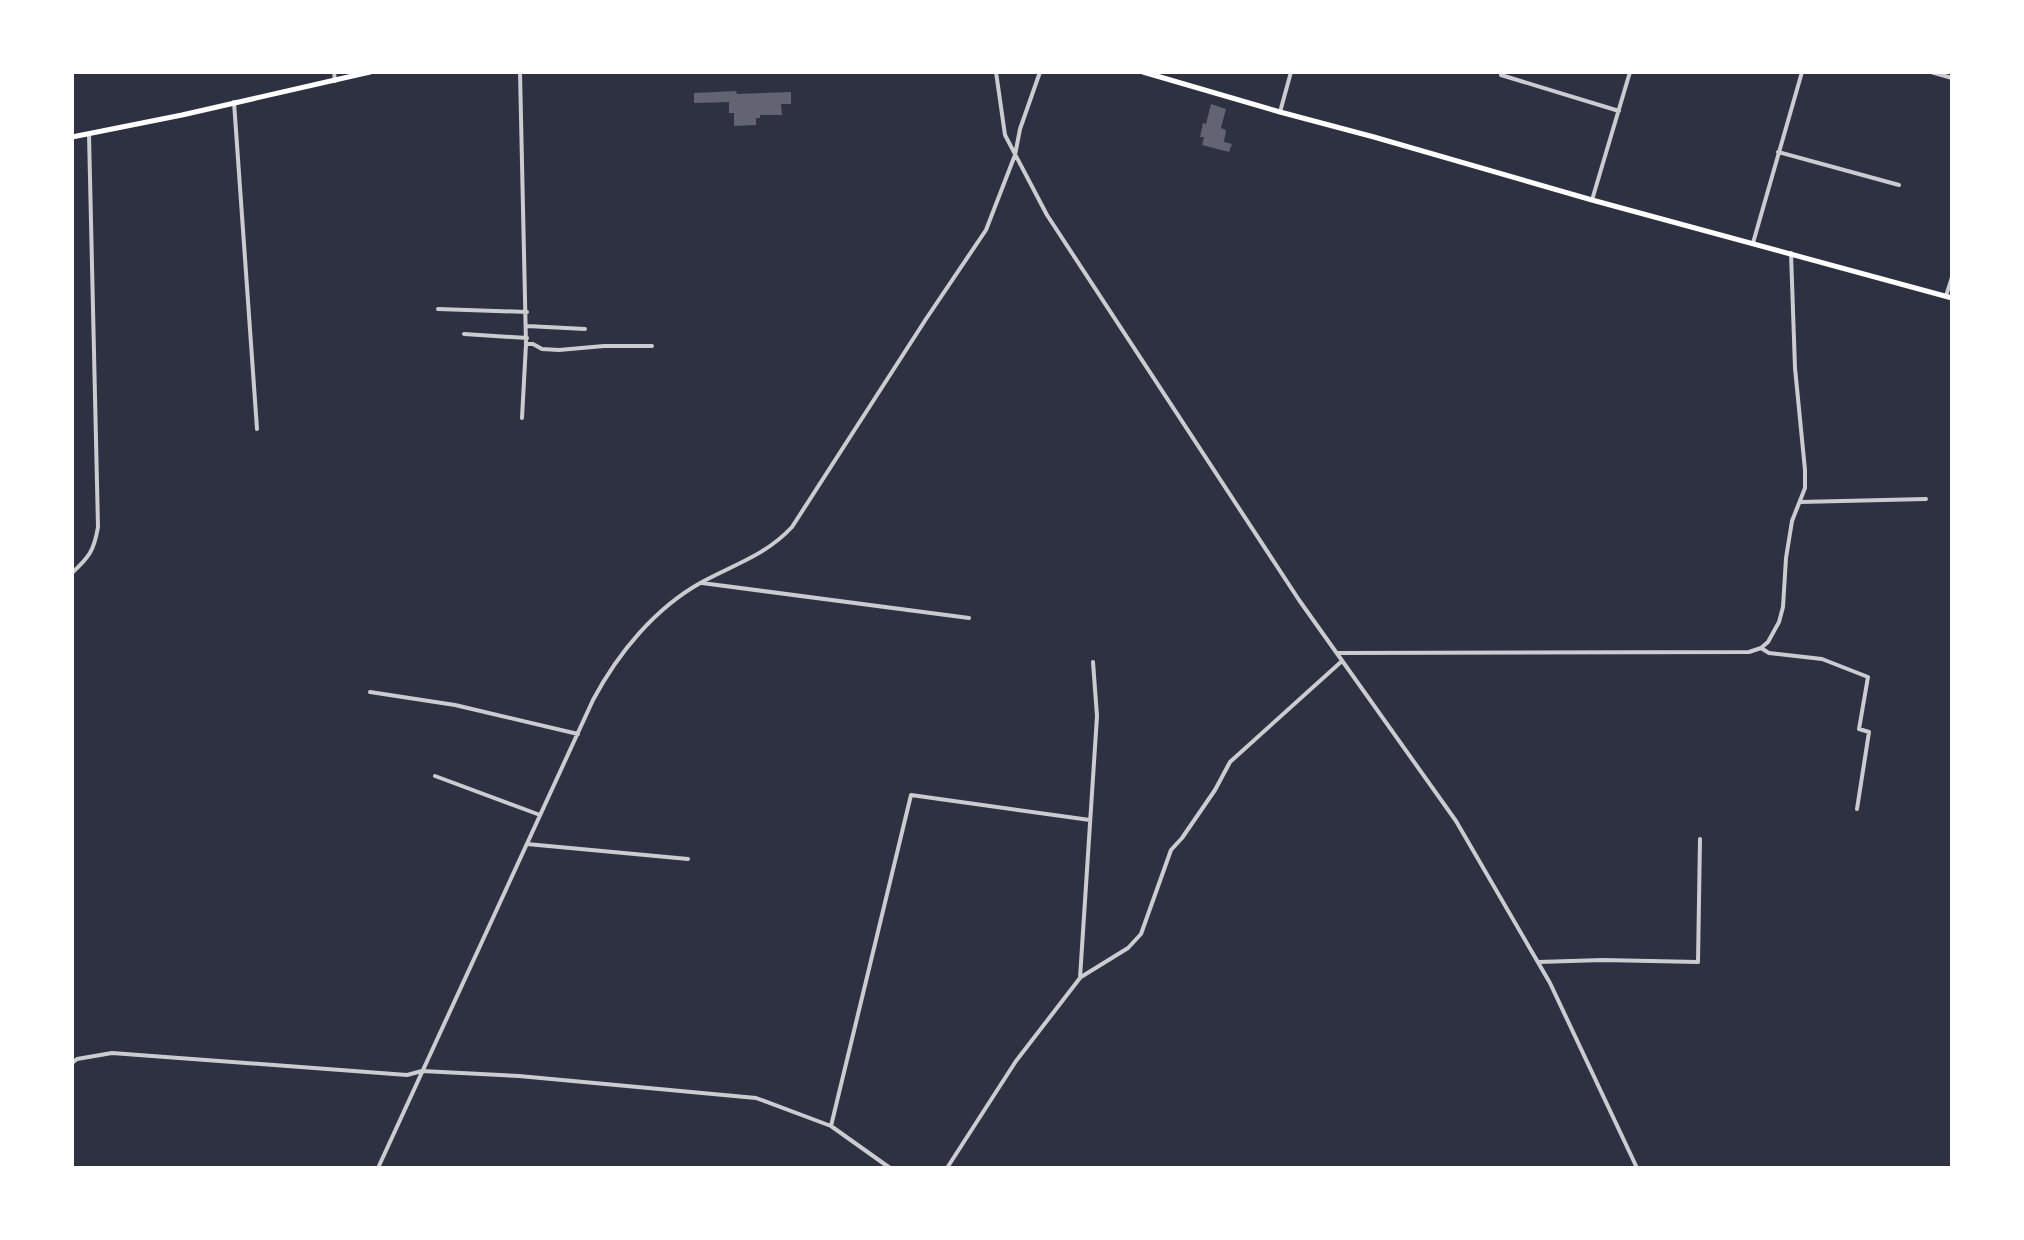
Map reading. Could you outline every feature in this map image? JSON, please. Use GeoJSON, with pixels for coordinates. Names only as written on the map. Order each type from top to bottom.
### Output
{"type":"FeatureCollection","features":[{"type":"Feature","properties":{"kind":"main road"},"geometry":{"type":"LineString","coordinates":[[72,137],[370,72]]}},
{"type":"Feature","properties":{"kind":"main road"},"geometry":{"type":"LineString","coordinates":[[1143,72],[1527,182],[1949,297]]}},
{"type":"Feature","properties":{"kind":"street"},"geometry":{"type":"LineString","coordinates":[[334,72],[335,81]]}},
{"type":"Feature","properties":{"kind":"street"},"geometry":{"type":"LineString","coordinates":[[520,72],[527,312],[522,418]]}},
{"type":"Feature","properties":{"kind":"street"},"geometry":{"type":"LineString","coordinates":[[996,72],[1005,135],[1047,215],[1299,600],[1456,821],[1557,997],[1637,1168]]}},
{"type":"Feature","properties":{"kind":"street"},"geometry":{"type":"LineString","coordinates":[[378,1168],[599,689],[619,657],[658,615],[700,583],[766,550],[792,527],[986,230],[1015,155],[1020,129],[1040,72]]}},
{"type":"Feature","properties":{"kind":"street"},"geometry":{"type":"LineString","coordinates":[[1280,112],[1291,72]]}},
{"type":"Feature","properties":{"kind":"street"},"geometry":{"type":"LineString","coordinates":[[1592,200],[1630,72]]}},
{"type":"Feature","properties":{"kind":"street"},"geometry":{"type":"LineString","coordinates":[[1753,243],[1802,72]]}},
{"type":"Feature","properties":{"kind":"street"},"geometry":{"type":"LineString","coordinates":[[1931,72],[1952,78]]}},
{"type":"Feature","properties":{"kind":"street"},"geometry":{"type":"LineString","coordinates":[[1501,75],[1619,111]]}},
{"type":"Feature","properties":{"kind":"street"},"geometry":{"type":"LineString","coordinates":[[234,102],[257,429]]}},
{"type":"Feature","properties":{"kind":"street"},"geometry":{"type":"LineString","coordinates":[[72,573],[95,546],[98,527],[89,134]]}},
{"type":"Feature","properties":{"kind":"street"},"geometry":{"type":"LineString","coordinates":[[1778,152],[1899,185]]}},
{"type":"Feature","properties":{"kind":"street"},"geometry":{"type":"LineString","coordinates":[[1337,653],[1749,652],[1761,648],[1779,622],[1792,521],[1805,488],[1795,368],[1791,253]]}},
{"type":"Feature","properties":{"kind":"street"},"geometry":{"type":"LineString","coordinates":[[1949,297],[1952,277]]}},
{"type":"Feature","properties":{"kind":"street"},"geometry":{"type":"LineString","coordinates":[[438,309],[527,312]]}},
{"type":"Feature","properties":{"kind":"street"},"geometry":{"type":"LineString","coordinates":[[527,326],[585,329]]}},
{"type":"Feature","properties":{"kind":"street"},"geometry":{"type":"LineString","coordinates":[[464,334],[526,341],[542,349],[652,346]]}},
{"type":"Feature","properties":{"kind":"street"},"geometry":{"type":"LineString","coordinates":[[1800,502],[1926,499]]}},
{"type":"Feature","properties":{"kind":"street"},"geometry":{"type":"LineString","coordinates":[[700,583],[969,618]]}},
{"type":"Feature","properties":{"kind":"street"},"geometry":{"type":"LineString","coordinates":[[1761,648],[1769,653],[1822,659],[1868,677],[1859,729],[1869,732],[1857,809]]}},
{"type":"Feature","properties":{"kind":"street"},"geometry":{"type":"LineString","coordinates":[[947,1168],[1016,1061],[1080,978],[1128,948],[1141,934],[1171,850],[1215,790],[1230,762],[1342,661]]}},
{"type":"Feature","properties":{"kind":"street"},"geometry":{"type":"LineString","coordinates":[[1080,978],[1097,716],[1093,662]]}},
{"type":"Feature","properties":{"kind":"street"},"geometry":{"type":"LineString","coordinates":[[370,692],[455,705],[578,734]]}},
{"type":"Feature","properties":{"kind":"street"},"geometry":{"type":"LineString","coordinates":[[435,776],[540,815]]}},
{"type":"Feature","properties":{"kind":"street"},"geometry":{"type":"LineString","coordinates":[[831,1126],[911,795],[1090,820]]}},
{"type":"Feature","properties":{"kind":"street"},"geometry":{"type":"LineString","coordinates":[[1538,962],[1698,962],[1700,839]]}},
{"type":"Feature","properties":{"kind":"street"},"geometry":{"type":"LineString","coordinates":[[527,844],[688,859]]}},
{"type":"Feature","properties":{"kind":"street"},"geometry":{"type":"LineString","coordinates":[[72,1063],[77,1059],[112,1053],[407,1075],[422,1071],[519,1076],[756,1098],[831,1126],[890,1168]]}},
{"type":"Feature","properties":{"kind":"building"},"geometry":{"type":"Polygon","coordinates":[[[736,91],[737,94],[791,92],[791,104],[781,104],[782,115],[760,115],[756,118],[756,125],[734,126],[734,113],[729,113],[729,102],[694,103],[694,93],[736,91]]]}},
{"type":"Feature","properties":{"kind":"building"},"geometry":{"type":"Polygon","coordinates":[[[1211,104],[1226,109],[1221,128],[1226,130],[1224,142],[1232,144],[1229,152],[1202,145],[1203,123],[1206,124],[1211,104]]]}}]}
